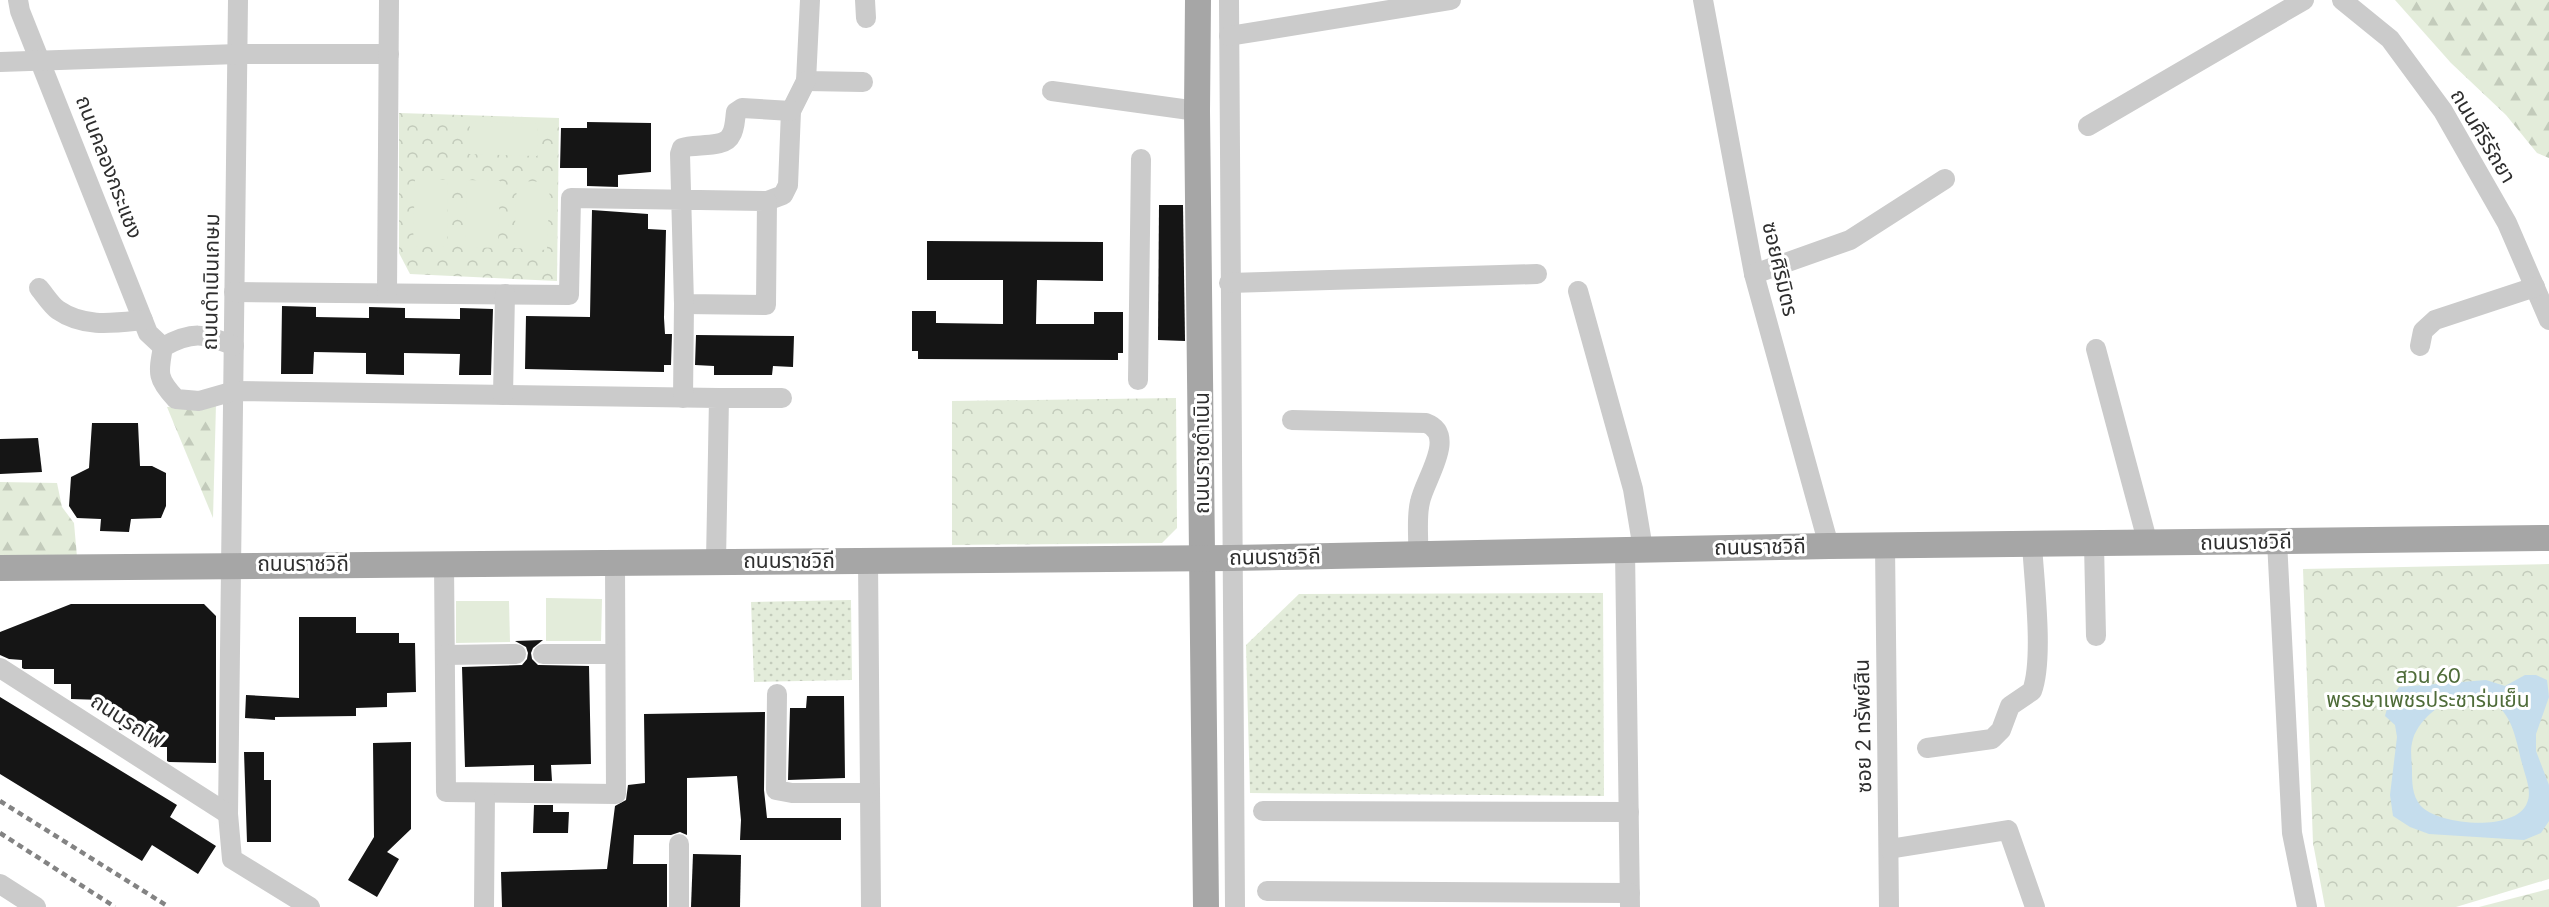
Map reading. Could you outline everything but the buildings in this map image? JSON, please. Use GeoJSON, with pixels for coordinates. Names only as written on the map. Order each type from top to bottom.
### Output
{"type":"FeatureCollection","features":[{"type":"Feature","properties":{"kind":"main road","name":"ถนนราชดำเนิน"},"geometry":{"type":"LineString","coordinates":[[1198,0],[1197,111],[1206,907]]}},
{"type":"Feature","properties":{"kind":"main road","name":"ถนนราชวิถี"},"geometry":{"type":"LineString","coordinates":[[0,568],[231,564],[1231,558],[1885,545],[2549,538]]}},
{"type":"Feature","properties":{"kind":"street","name":"ถนนคลองกระแชง"},"geometry":{"type":"LineString","coordinates":[[18,0],[20,11],[148,333],[163,347]]}},
{"type":"Feature","properties":{"kind":"street","name":"ถนนดำเนินเกษม"},"geometry":{"type":"LineString","coordinates":[[231,564],[238,0]]}},
{"type":"Feature","properties":{"kind":"street"},"geometry":{"type":"LineString","coordinates":[[387,293],[389,0]]}},
{"type":"Feature","properties":{"kind":"street"},"geometry":{"type":"LineString","coordinates":[[234,292],[569,296],[571,198],[767,201],[783,195],[788,185],[791,111],[806,81],[810,0]]}},
{"type":"Feature","properties":{"kind":"street"},"geometry":{"type":"LineString","coordinates":[[1228,0],[1234,907]]}},
{"type":"Feature","properties":{"kind":"street"},"geometry":{"type":"LineString","coordinates":[[1229,36],[1451,0]]}},
{"type":"Feature","properties":{"kind":"street","name":"ซอยศิริมิตร"},"geometry":{"type":"LineString","coordinates":[[1703,0],[1754,274],[1829,546]]}},
{"type":"Feature","properties":{"kind":"street"},"geometry":{"type":"LineString","coordinates":[[2088,126],[2304,0]]}},
{"type":"Feature","properties":{"kind":"street","name":"ถนนคีรีรัถยา"},"geometry":{"type":"LineString","coordinates":[[2342,0],[2390,39],[2443,111],[2507,223],[2549,320]]}},
{"type":"Feature","properties":{"kind":"street"},"geometry":{"type":"LineString","coordinates":[[0,62],[238,54],[389,54]]}},
{"type":"Feature","properties":{"kind":"street"},"geometry":{"type":"LineString","coordinates":[[806,81],[863,82]]}},
{"type":"Feature","properties":{"kind":"street"},"geometry":{"type":"LineString","coordinates":[[1052,91],[1197,111]]}},
{"type":"Feature","properties":{"kind":"street"},"geometry":{"type":"LineString","coordinates":[[683,398],[684,303],[680,199],[682,148],[690,145],[719,143],[729,139],[736,112],[742,108],[791,111]]}},
{"type":"Feature","properties":{"kind":"street"},"geometry":{"type":"LineString","coordinates":[[1138,380],[1141,159]]}},
{"type":"Feature","properties":{"kind":"street"},"geometry":{"type":"LineString","coordinates":[[1754,274],[1850,240],[1945,179]]}},
{"type":"Feature","properties":{"kind":"street"},"geometry":{"type":"LineString","coordinates":[[684,303],[766,305],[767,201]]}},
{"type":"Feature","properties":{"kind":"street"},"geometry":{"type":"LineString","coordinates":[[1229,284],[1537,274]]}},
{"type":"Feature","properties":{"kind":"street"},"geometry":{"type":"LineString","coordinates":[[2420,346],[2423,331],[2435,320],[2535,287]]}},
{"type":"Feature","properties":{"kind":"street"},"geometry":{"type":"LineString","coordinates":[[39,288],[57,310],[81,321],[105,324],[143,320]]}},
{"type":"Feature","properties":{"kind":"street"},"geometry":{"type":"LineString","coordinates":[[1267,891],[1630,900],[1633,489],[1578,291]]}},
{"type":"Feature","properties":{"kind":"street"},"geometry":{"type":"LineString","coordinates":[[503,395],[505,294]]}},
{"type":"Feature","properties":{"kind":"street"},"geometry":{"type":"LineString","coordinates":[[1199,305],[1229,305]]}},
{"type":"Feature","properties":{"kind":"street"},"geometry":{"type":"LineString","coordinates":[[234,346],[208,335],[183,336],[163,347],[159,367],[162,384],[176,399],[199,401],[234,391],[782,398]]}},
{"type":"Feature","properties":{"kind":"street"},"geometry":{"type":"LineString","coordinates":[[2096,349],[2148,544]]}},
{"type":"Feature","properties":{"kind":"street"},"geometry":{"type":"LineString","coordinates":[[716,561],[719,398]]}},
{"type":"Feature","properties":{"kind":"street"},"geometry":{"type":"LineString","coordinates":[[1292,420],[1426,423],[1434,426],[1439,432],[1440,440],[1432,474],[1419,503],[1418,554]]}},
{"type":"Feature","properties":{"kind":"street"},"geometry":{"type":"LineString","coordinates":[[2277,541],[2292,833],[2307,907]]}},
{"type":"Feature","properties":{"kind":"street"},"geometry":{"type":"LineString","coordinates":[[1927,748],[1992,739],[2001,730],[2010,706],[2032,691],[2036,674],[2037,636],[2032,544]]}},
{"type":"Feature","properties":{"kind":"street"},"geometry":{"type":"LineString","coordinates":[[2094,544],[2096,636]]}},
{"type":"Feature","properties":{"kind":"street","name":"ซอย 2 ทรัพย์สิน"},"geometry":{"type":"LineString","coordinates":[[1885,545],[1889,907]]}},
{"type":"Feature","properties":{"kind":"street"},"geometry":{"type":"LineString","coordinates":[[868,560],[871,907]]}},
{"type":"Feature","properties":{"kind":"street"},"geometry":{"type":"LineString","coordinates":[[444,563],[446,792],[616,794],[615,562]]}},
{"type":"Feature","properties":{"kind":"street"},"geometry":{"type":"LineString","coordinates":[[231,564],[228,814],[232,859],[310,907]]}},
{"type":"Feature","properties":{"kind":"street"},"geometry":{"type":"LineString","coordinates":[[445,656],[516,654]]}},
{"type":"Feature","properties":{"kind":"street"},"geometry":{"type":"LineString","coordinates":[[543,654],[615,654]]}},
{"type":"Feature","properties":{"kind":"street","name":"ถนนรถไฟ"},"geometry":{"type":"LineString","coordinates":[[0,668],[228,814]]}},
{"type":"Feature","properties":{"kind":"street"},"geometry":{"type":"LineString","coordinates":[[777,694],[776,790],[792,793],[870,794]]}},
{"type":"Feature","properties":{"kind":"street"},"geometry":{"type":"LineString","coordinates":[[484,907],[485,793]]}},
{"type":"Feature","properties":{"kind":"street"},"geometry":{"type":"LineString","coordinates":[[1263,811],[1629,812]]}},
{"type":"Feature","properties":{"kind":"street"},"geometry":{"type":"LineString","coordinates":[[1206,819],[1234,819]]}},
{"type":"Feature","properties":{"kind":"street"},"geometry":{"type":"LineString","coordinates":[[1889,849],[2008,830],[2035,907]]}},
{"type":"Feature","properties":{"kind":"street"},"geometry":{"type":"LineString","coordinates":[[679,844],[679,907]]}},
{"type":"Feature","properties":{"kind":"street"},"geometry":{"type":"LineString","coordinates":[[0,884],[36,907]]}},
{"type":"Feature","properties":{"kind":"green space"},"geometry":{"type":"Polygon","coordinates":[[[2395,0],[2549,0],[2549,158],[2537,153],[2506,115],[2451,63],[2395,0]]]}},
{"type":"Feature","properties":{"kind":"green space"},"geometry":{"type":"Polygon","coordinates":[[[399,113],[559,118],[557,281],[410,274],[399,253],[399,113]]]}},
{"type":"Feature","properties":{"kind":"green space"},"geometry":{"type":"Polygon","coordinates":[[[470,121],[538,124],[537,156],[469,154],[470,121]]]}},
{"type":"Feature","properties":{"kind":"green space"},"geometry":{"type":"Polygon","coordinates":[[[415,178],[448,180],[447,247],[413,246],[415,178]]]}},
{"type":"Feature","properties":{"kind":"green space"},"geometry":{"type":"Polygon","coordinates":[[[467,180],[500,181],[498,248],[465,247],[467,180]]]}},
{"type":"Feature","properties":{"kind":"green space"},"geometry":{"type":"Polygon","coordinates":[[[517,181],[550,182],[547,250],[514,248],[517,181]]]}},
{"type":"Feature","properties":{"kind":"green space"},"geometry":{"type":"Polygon","coordinates":[[[1176,398],[1177,528],[1162,543],[952,545],[952,401],[1176,398]]]}},
{"type":"Feature","properties":{"kind":"green space"},"geometry":{"type":"Polygon","coordinates":[[[216,404],[213,518],[167,407],[216,404]]]}},
{"type":"Feature","properties":{"kind":"green space"},"geometry":{"type":"Polygon","coordinates":[[[0,482],[57,483],[62,507],[74,523],[77,557],[0,558],[0,482]]]}},
{"type":"Feature","properties":{"kind":"green space","name":"สวน 60 พรรษาเพชรประชาร่มเย็น"},"geometry":{"type":"Polygon","coordinates":[[[2549,564],[2549,879],[2456,907],[2325,907],[2313,843],[2303,569],[2549,564]]]}},
{"type":"Feature","properties":{"kind":"green space"},"geometry":{"type":"Polygon","coordinates":[[[1603,593],[1604,796],[1250,793],[1246,645],[1299,594],[1603,593]]]}},
{"type":"Feature","properties":{"kind":"green space"},"geometry":{"type":"Polygon","coordinates":[[[546,598],[602,599],[601,641],[546,641],[546,598]]]}},
{"type":"Feature","properties":{"kind":"green space"},"geometry":{"type":"Polygon","coordinates":[[[851,600],[852,680],[754,682],[751,602],[851,600]]]}},
{"type":"Feature","properties":{"kind":"green space"},"geometry":{"type":"Polygon","coordinates":[[[456,601],[509,601],[510,642],[456,643],[456,601]]]}},
{"type":"Feature","properties":{"kind":"green space"},"geometry":{"type":"Polygon","coordinates":[[[2549,889],[2549,907],[2479,907],[2549,889]]]}},
{"type":"Feature","properties":{"kind":"water"},"geometry":{"type":"Polygon","coordinates":[[[2525,675],[2536,675],[2547,680],[2549,697],[2536,734],[2536,751],[2549,785],[2549,821],[2541,833],[2524,840],[2429,834],[2410,827],[2393,816],[2390,795],[2397,737],[2395,725],[2385,716],[2389,701],[2399,687],[2486,680],[2505,686],[2525,675]],[[2463,695],[2447,702],[2424,720],[2414,735],[2411,753],[2415,797],[2420,805],[2429,812],[2443,818],[2476,823],[2493,822],[2520,812],[2527,803],[2528,785],[2512,727],[2500,709],[2479,697],[2463,695]]]}},
{"type":"Feature","properties":{"kind":"railway"},"geometry":{"type":"LineString","coordinates":[[0,801],[169,907]]}},
{"type":"Feature","properties":{"kind":"railway"},"geometry":{"type":"LineString","coordinates":[[0,833],[115,907]]}}]}
